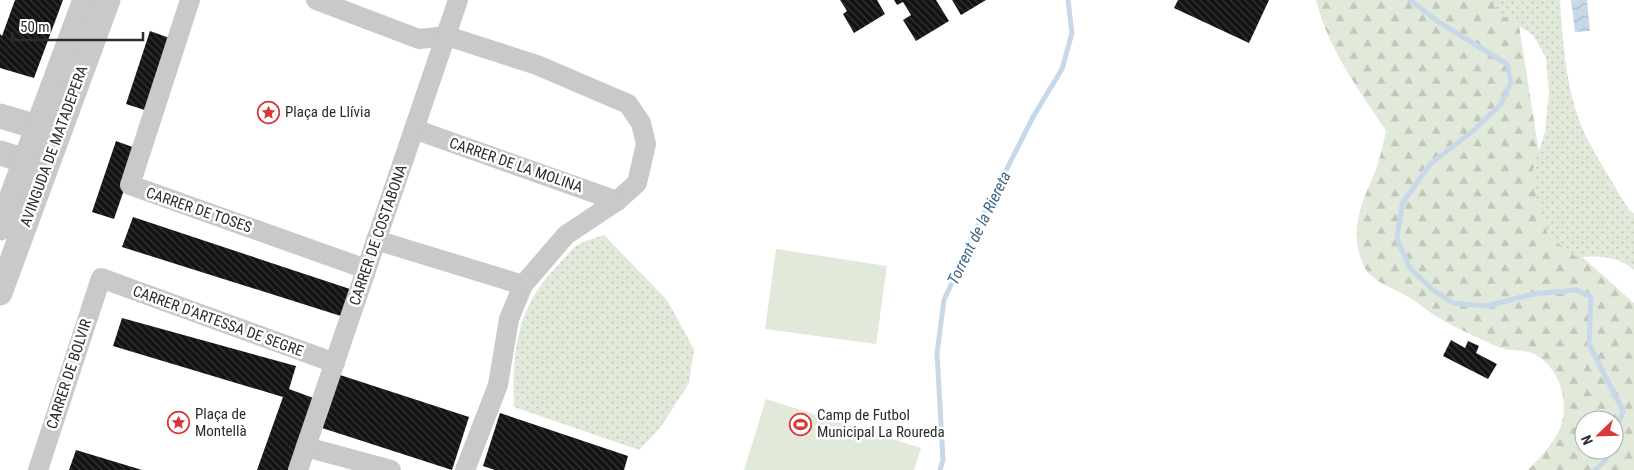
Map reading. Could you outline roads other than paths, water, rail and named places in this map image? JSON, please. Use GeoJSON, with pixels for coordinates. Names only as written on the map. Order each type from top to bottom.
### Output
{"type":"FeatureCollection","features":[{"type":"Feature","properties":{"kind":"street","name":"AVINGUDA DE MATADEPERA"},"geometry":{"type":"LineString","coordinates":[[0,228],[85,0]]}},
{"type":"Feature","properties":{"kind":"street","name":"AVINGUDA DE MATADEPERA"},"geometry":{"type":"LineString","coordinates":[[0,293],[108,0]]}},
{"type":"Feature","properties":{"kind":"street","name":"CARRER DE TOSES"},"geometry":{"type":"LineString","coordinates":[[190,0],[130,185],[366,269]]}},
{"type":"Feature","properties":{"kind":"street"},"geometry":{"type":"LineString","coordinates":[[316,0],[420,39],[447,36],[537,64],[628,104],[641,123],[646,144],[637,183],[617,202],[566,236],[523,285],[509,319],[498,385],[465,470]]}},
{"type":"Feature","properties":{"kind":"street","name":"CARRER DE COSTABONA"},"geometry":{"type":"LineString","coordinates":[[298,470],[458,0]]}},
{"type":"Feature","properties":{"kind":"street"},"geometry":{"type":"LineString","coordinates":[[0,116],[37,128]]}},
{"type":"Feature","properties":{"kind":"street","name":"CARRER DE LA MOLINA"},"geometry":{"type":"LineString","coordinates":[[414,129],[617,202]]}},
{"type":"Feature","properties":{"kind":"street"},"geometry":{"type":"LineString","coordinates":[[0,153],[25,161]]}},
{"type":"Feature","properties":{"kind":"street"},"geometry":{"type":"LineString","coordinates":[[376,240],[523,285]]}},
{"type":"Feature","properties":{"kind":"street","name":"CARRER D'ARTESSA DE SEGRE"},"geometry":{"type":"LineString","coordinates":[[100,278],[335,363]]}},
{"type":"Feature","properties":{"kind":"street","name":"CARRER DE BOLVIR"},"geometry":{"type":"LineString","coordinates":[[38,470],[100,278]]}},
{"type":"Feature","properties":{"kind":"street"},"geometry":{"type":"LineString","coordinates":[[306,447],[391,470]]}},
{"type":"Feature","properties":{"kind":"water"},"geometry":{"type":"Polygon","coordinates":[[[1571,0],[1587,0],[1590,31],[1575,32],[1571,0]]]}},
{"type":"Feature","properties":{"kind":"waterway","name":"Torrent de la Riereta"},"geometry":{"type":"LineString","coordinates":[[940,470],[943,460],[937,353],[944,300],[973,236],[1033,117],[1062,69],[1072,33],[1068,0]]}},
{"type":"Feature","properties":{"kind":"waterway"},"geometry":{"type":"LineString","coordinates":[[1410,0],[1437,21],[1507,64],[1511,82],[1501,104],[1473,131],[1430,164],[1402,204],[1397,239],[1410,268],[1433,290],[1453,303],[1487,306],[1533,294],[1577,290],[1591,297],[1589,344],[1622,410]]}},
{"type":"Feature","properties":{"kind":"waterway"},"geometry":{"type":"LineString","coordinates":[[1595,470],[1605,460]]}},
{"type":"Feature","properties":{"kind":"place","name":"Plaça de Llívia"},"geometry":{"type":"Point","coordinates":[269,112]}},
{"type":"Feature","properties":{"kind":"place","name":"Plaça de Montellà"},"geometry":{"type":"Point","coordinates":[179,423]}},
{"type":"Feature","properties":{"kind":"place","name":"Camp de Futbol Municipal La Roureda"},"geometry":{"type":"Point","coordinates":[801,424]}}]}
